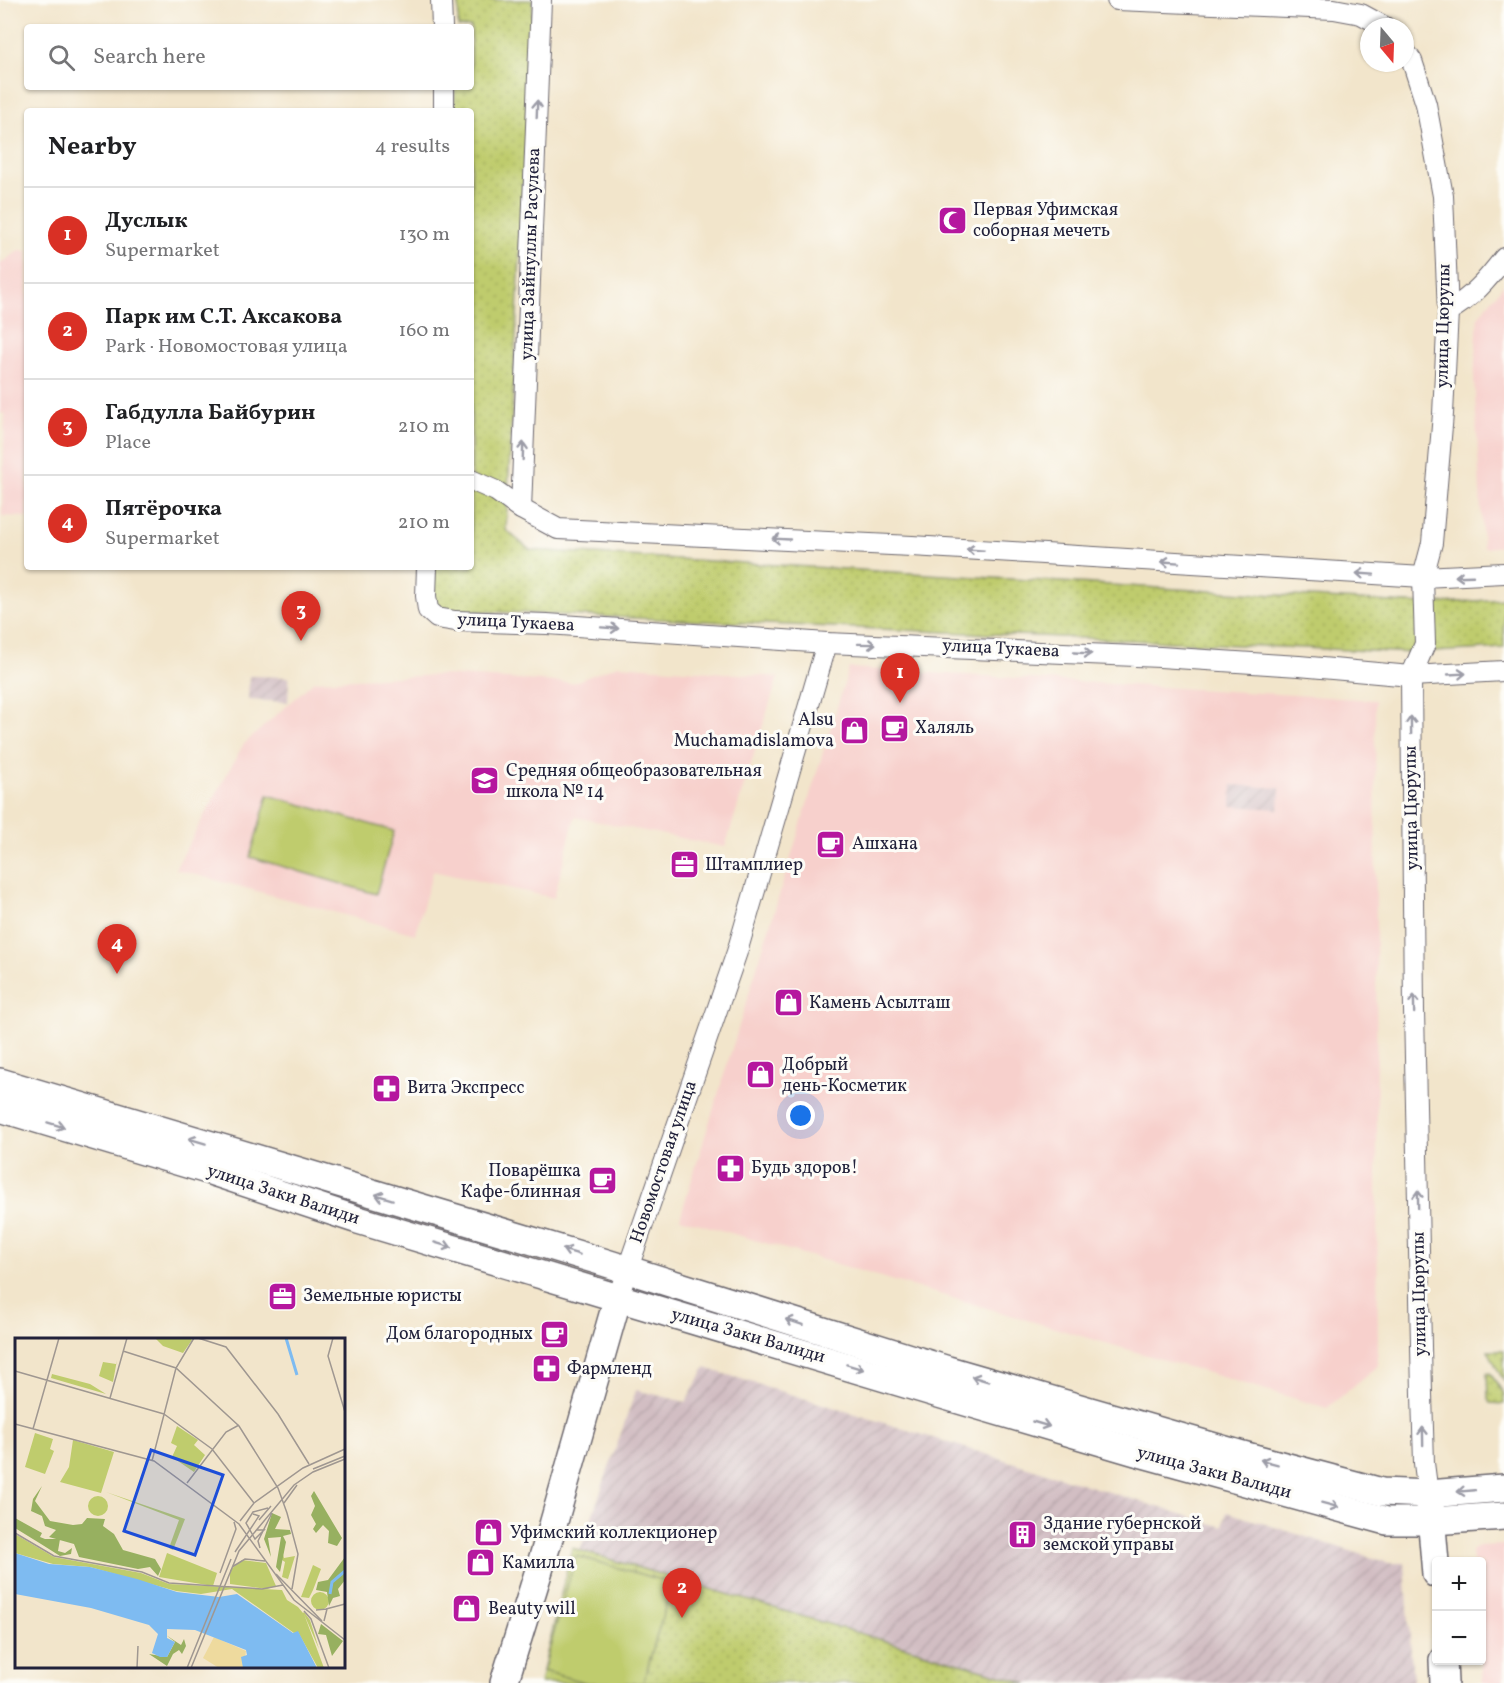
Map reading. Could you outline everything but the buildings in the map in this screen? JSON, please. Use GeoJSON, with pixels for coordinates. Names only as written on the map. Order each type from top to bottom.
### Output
{"type":"FeatureCollection","features":[{"type":"Feature","properties":{"kind":"main road","name":"улица Заки Валиди"},"geometry":{"type":"LineString","coordinates":[[0,1082],[627,1270],[948,1370],[1239,1454],[1382,1492],[1428,1494],[1504,1488]]}},
{"type":"Feature","properties":{"kind":"main road","name":"улица Заки Валиди"},"geometry":{"type":"LineString","coordinates":[[0,1108],[207,1170],[358,1220],[942,1395],[1193,1468],[1387,1521],[1433,1521],[1504,1516]]}},
{"type":"Feature","properties":{"kind":"main road","name":"Новомостовая улица"},"geometry":{"type":"LineString","coordinates":[[504,1683],[553,1526],[618,1297]]}},
{"type":"Feature","properties":{"kind":"main road","name":"улица Цюрупы"},"geometry":{"type":"LineString","coordinates":[[1428,1494],[1436,1557]]}},
{"type":"Feature","properties":{"kind":"main road"},"geometry":{"type":"LineString","coordinates":[[1443,1665],[1444,1683]]}},
{"type":"Feature","properties":{"kind":"street"},"geometry":{"type":"LineString","coordinates":[[441,0],[442,24]]}},
{"type":"Feature","properties":{"kind":"street","name":"улица Зайнуллы Расулева"},"geometry":{"type":"LineString","coordinates":[[521,509],[541,0]]}},
{"type":"Feature","properties":{"kind":"street"},"geometry":{"type":"LineString","coordinates":[[1117,0],[1334,9],[1361,14],[1368,18]]}},
{"type":"Feature","properties":{"kind":"street","name":"улица Цюрупы"},"geometry":{"type":"LineString","coordinates":[[1414,67],[1426,104],[1443,196],[1448,311],[1443,414],[1432,543],[1423,577],[1425,644],[1411,676],[1414,1010],[1422,1394],[1424,1463],[1428,1494]]}},
{"type":"Feature","properties":{"kind":"street"},"geometry":{"type":"LineString","coordinates":[[444,90],[444,108]]}},
{"type":"Feature","properties":{"kind":"street"},"geometry":{"type":"LineString","coordinates":[[1448,311],[1466,301],[1478,290],[1504,258]]}},
{"type":"Feature","properties":{"kind":"street"},"geometry":{"type":"LineString","coordinates":[[474,481],[496,491],[521,509],[558,529],[912,546],[1423,577],[1504,573]]}},
{"type":"Feature","properties":{"kind":"street","name":"улица Тукаева"},"geometry":{"type":"LineString","coordinates":[[428,570],[426,596],[428,610],[437,618],[455,621],[547,624],[827,643],[1148,656],[1411,676],[1504,671]]}},
{"type":"Feature","properties":{"kind":"street","name":"Новомостовая улица"},"geometry":{"type":"LineString","coordinates":[[618,1297],[737,952],[827,643]]}},
{"type":"Feature","properties":{"kind":"shaded area"},"geometry":{"type":"Polygon","coordinates":[[[20,250],[24,251],[24,517],[2,516],[5,414],[0,413],[0,264],[20,250]]]}},
{"type":"Feature","properties":{"kind":"shaded area"},"geometry":{"type":"Polygon","coordinates":[[[1504,284],[1504,546],[1483,548],[1474,378],[1478,317],[1504,284]]]}},
{"type":"Feature","properties":{"kind":"shaded area","name":"Средняя общеобразовательная школа № 14"},"geometry":{"type":"Polygon","coordinates":[[[618,665],[778,677],[725,847],[575,817],[554,898],[433,871],[415,934],[175,869],[243,745],[314,681],[442,675],[572,683],[618,665]]]}},
{"type":"Feature","properties":{"kind":"shaded area"},"geometry":{"type":"Polygon","coordinates":[[[849,668],[1375,700],[1378,1366],[1327,1408],[680,1218],[849,668]]]}},
{"type":"Feature","properties":{"kind":"shaded area"},"geometry":{"type":"Polygon","coordinates":[[[249,676],[289,677],[288,702],[248,700],[249,676]]]}},
{"type":"Feature","properties":{"kind":"shaded area"},"geometry":{"type":"Polygon","coordinates":[[[1232,785],[1280,788],[1279,809],[1231,806],[1232,785]]]}},
{"type":"Feature","properties":{"kind":"shaded area"},"geometry":{"type":"Polygon","coordinates":[[[705,1368],[1223,1527],[1227,1512],[1389,1563],[1405,1563],[1413,1683],[1027,1683],[580,1551],[636,1390],[686,1402],[705,1368]]]}},
{"type":"Feature","properties":{"kind":"shaded area"},"geometry":{"type":"Polygon","coordinates":[[[1504,1545],[1504,1683],[1483,1683],[1481,1665],[1486,1665],[1486,1557],[1473,1557],[1472,1551],[1479,1546],[1504,1545]]]}},
{"type":"Feature","properties":{"kind":"green space"},"geometry":{"type":"Polygon","coordinates":[[[459,0],[533,0],[506,530],[530,550],[1425,604],[1504,599],[1504,648],[1416,653],[432,609],[434,570],[474,570],[474,108],[454,108],[455,90],[474,90],[474,24],[458,24],[459,0]]]}},
{"type":"Feature","properties":{"kind":"green space"},"geometry":{"type":"Polygon","coordinates":[[[268,795],[394,831],[376,894],[250,857],[268,795]]]}},
{"type":"Feature","properties":{"kind":"green space"},"geometry":{"type":"Polygon","coordinates":[[[1488,1350],[1504,1350],[1504,1382],[1488,1350]]]}},
{"type":"Feature","properties":{"kind":"green space"},"geometry":{"type":"Polygon","coordinates":[[[1487,1373],[1490,1373],[1504,1394],[1504,1404],[1490,1403],[1487,1373]]]}},
{"type":"Feature","properties":{"kind":"green space"},"geometry":{"type":"Polygon","coordinates":[[[572,1548],[1027,1683],[540,1683],[572,1548]]]}},
{"type":"Feature","properties":{"kind":"green space"},"geometry":{"type":"Polygon","coordinates":[[[576,1556],[672,1583],[643,1683],[587,1683],[543,1671],[576,1556]]]}},
{"type":"Feature","properties":{"kind":"place","name":"Первая Уфимская соборная мечеть"},"geometry":{"type":"Point","coordinates":[952,220]}},
{"type":"Feature","properties":{"kind":"place","name":"Габдулла Байбурин"},"geometry":{"type":"Point","coordinates":[301,641]}},
{"type":"Feature","properties":{"kind":"place","name":"Дуслык"},"geometry":{"type":"Point","coordinates":[900,703]}},
{"type":"Feature","properties":{"kind":"place","name":"Халяль"},"geometry":{"type":"Point","coordinates":[894,728]}},
{"type":"Feature","properties":{"kind":"place","name":"Alsu Muchamadislamova"},"geometry":{"type":"Point","coordinates":[855,730]}},
{"type":"Feature","properties":{"kind":"place","name":"Средняя общеобразовательная школа № 14"},"geometry":{"type":"Point","coordinates":[485,781]}},
{"type":"Feature","properties":{"kind":"place","name":"Ашхана"},"geometry":{"type":"Point","coordinates":[831,844]}},
{"type":"Feature","properties":{"kind":"place","name":"Штамплиер"},"geometry":{"type":"Point","coordinates":[684,865]}},
{"type":"Feature","properties":{"kind":"place","name":"Пятёрочка"},"geometry":{"type":"Point","coordinates":[117,974]}},
{"type":"Feature","properties":{"kind":"place","name":"Камень Асылташ"},"geometry":{"type":"Point","coordinates":[788,1003]}},
{"type":"Feature","properties":{"kind":"place","name":"Добрый день-Косметик"},"geometry":{"type":"Point","coordinates":[761,1075]}},
{"type":"Feature","properties":{"kind":"place","name":"Вита Экспресс"},"geometry":{"type":"Point","coordinates":[386,1088]}},
{"type":"Feature","properties":{"kind":"place","name":"Будь здоров!"},"geometry":{"type":"Point","coordinates":[730,1168]}},
{"type":"Feature","properties":{"kind":"place","name":"Поварёшка Кафе-блинная"},"geometry":{"type":"Point","coordinates":[602,1181]}},
{"type":"Feature","properties":{"kind":"place","name":"Земельные юристы"},"geometry":{"type":"Point","coordinates":[282,1296]}},
{"type":"Feature","properties":{"kind":"place","name":"Дом благородных"},"geometry":{"type":"Point","coordinates":[554,1334]}},
{"type":"Feature","properties":{"kind":"place","name":"Фармленд"},"geometry":{"type":"Point","coordinates":[546,1369]}},
{"type":"Feature","properties":{"kind":"place","name":"Уфимский коллекционер"},"geometry":{"type":"Point","coordinates":[489,1533]}},
{"type":"Feature","properties":{"kind":"place","name":"Здание губернской земской управы"},"geometry":{"type":"Point","coordinates":[1022,1534]}},
{"type":"Feature","properties":{"kind":"place","name":"Камилла"},"geometry":{"type":"Point","coordinates":[481,1563]}},
{"type":"Feature","properties":{"kind":"place","name":"Beauty will"},"geometry":{"type":"Point","coordinates":[467,1609]}},
{"type":"Feature","properties":{"kind":"place","name":"Парк им С.Т. Аксакова"},"geometry":{"type":"Point","coordinates":[682,1618]}}]}
